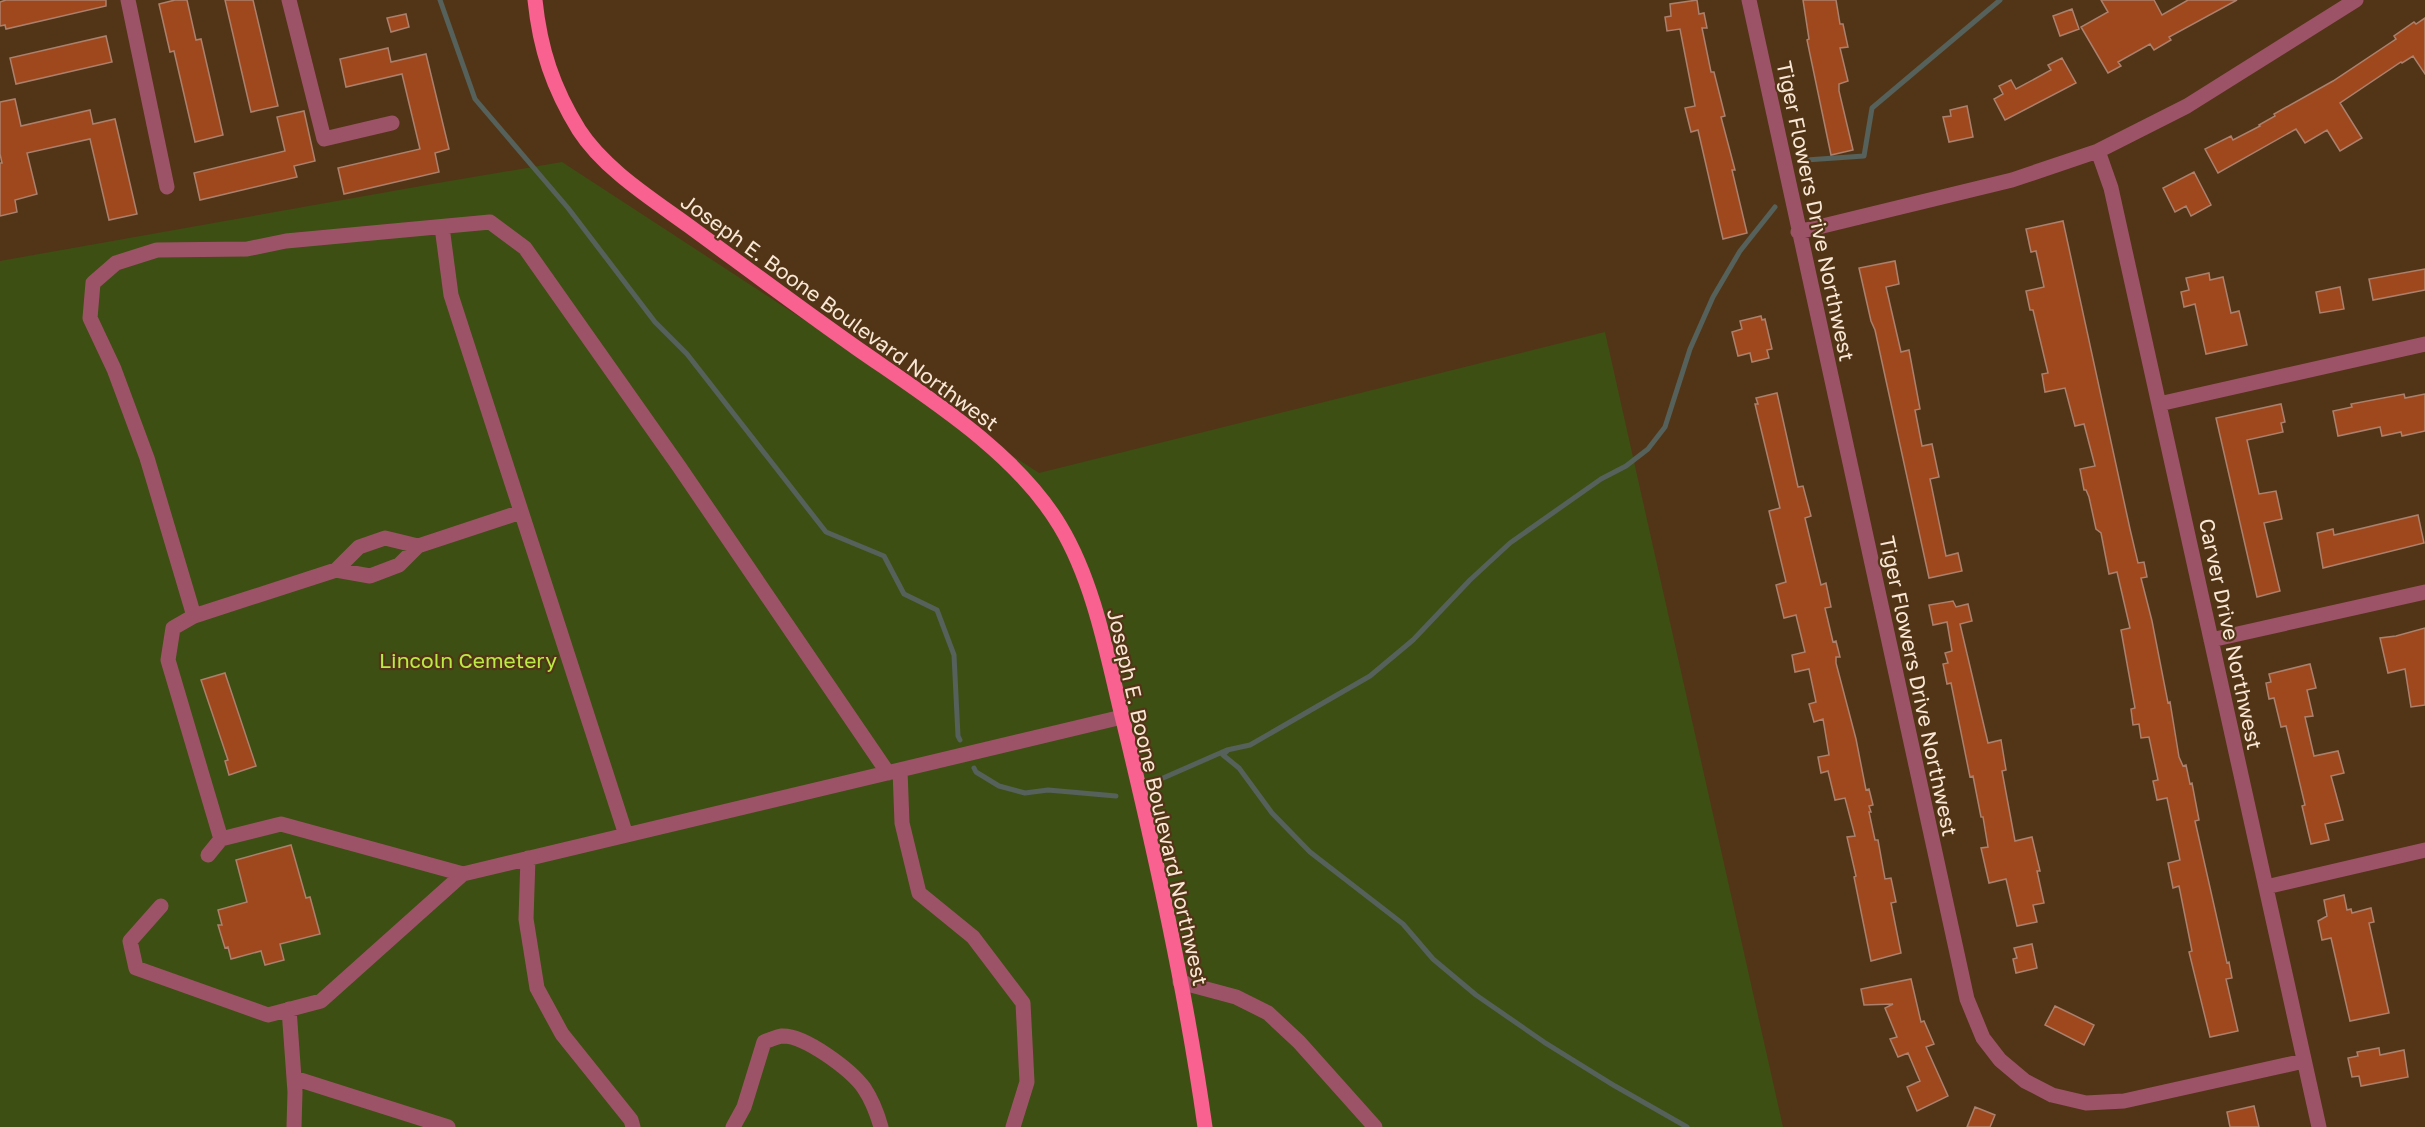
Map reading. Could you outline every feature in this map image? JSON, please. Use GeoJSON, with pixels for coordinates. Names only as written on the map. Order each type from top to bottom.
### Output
{"type":"FeatureCollection","features":[{"type":"Feature","properties":{"kind":"main road","name":"Joseph E. Boone Boulevard Northwest"},"geometry":{"type":"LineString","coordinates":[[535,0],[538,33],[552,82],[581,133],[621,176],[964,424],[1034,489],[1061,527],[1083,574],[1104,644],[1122,717],[1180,982],[1205,1127]]}},
{"type":"Feature","properties":{"kind":"street"},"geometry":{"type":"LineString","coordinates":[[128,0],[167,187]]}},
{"type":"Feature","properties":{"kind":"street"},"geometry":{"type":"LineString","coordinates":[[289,0],[324,139],[392,123]]}},
{"type":"Feature","properties":{"kind":"street","name":"Tiger Flowers Drive Northwest"},"geometry":{"type":"LineString","coordinates":[[1749,0],[1967,999],[1983,1038],[2000,1060],[2025,1081],[2052,1095],[2086,1103],[2124,1101],[2304,1061]]}},
{"type":"Feature","properties":{"kind":"street"},"geometry":{"type":"LineString","coordinates":[[1798,232],[2012,180],[2098,151],[2187,106],[2356,0]]}},
{"type":"Feature","properties":{"kind":"street","name":"Carver Drive Northwest"},"geometry":{"type":"LineString","coordinates":[[2098,151],[2111,188],[2319,1127]]}},
{"type":"Feature","properties":{"kind":"street"},"geometry":{"type":"LineString","coordinates":[[194,616],[147,458],[114,369],[90,318],[93,283],[116,263],[157,250],[247,249],[286,241],[490,222],[525,248],[894,771],[902,823],[919,893],[973,938],[1023,1003],[1027,1082],[1013,1127]]}},
{"type":"Feature","properties":{"kind":"street"},"geometry":{"type":"LineString","coordinates":[[442,227],[451,295],[626,835]]}},
{"type":"Feature","properties":{"kind":"street"},"geometry":{"type":"LineString","coordinates":[[2159,404],[2425,344]]}},
{"type":"Feature","properties":{"kind":"street"},"geometry":{"type":"LineString","coordinates":[[336,570],[370,576],[399,565],[418,546],[521,512]]}},
{"type":"Feature","properties":{"kind":"street"},"geometry":{"type":"LineString","coordinates":[[221,839],[168,660],[173,628],[194,616],[336,570],[359,547],[385,538],[418,546]]}},
{"type":"Feature","properties":{"kind":"street"},"geometry":{"type":"LineString","coordinates":[[2211,640],[2425,592]]}},
{"type":"Feature","properties":{"kind":"street"},"geometry":{"type":"LineString","coordinates":[[161,906],[130,941],[135,968],[268,1015],[321,1001],[463,874],[1122,717]]}},
{"type":"Feature","properties":{"kind":"street"},"geometry":{"type":"LineString","coordinates":[[208,855],[221,839],[281,824],[463,874]]}},
{"type":"Feature","properties":{"kind":"street"},"geometry":{"type":"LineString","coordinates":[[2266,887],[2425,850]]}},
{"type":"Feature","properties":{"kind":"street"},"geometry":{"type":"LineString","coordinates":[[528,858],[526,919],[537,988],[562,1034],[631,1120],[633,1127]]}},
{"type":"Feature","properties":{"kind":"street"},"geometry":{"type":"LineString","coordinates":[[1180,982],[1236,997],[1268,1013],[1299,1042],[1375,1127]]}},
{"type":"Feature","properties":{"kind":"street"},"geometry":{"type":"LineString","coordinates":[[289,1009],[294,1078],[294,1127]]}},
{"type":"Feature","properties":{"kind":"street"},"geometry":{"type":"LineString","coordinates":[[733,1127],[744,1107],[764,1042],[783,1036],[802,1040],[828,1055],[863,1087],[877,1113],[881,1127]]}},
{"type":"Feature","properties":{"kind":"street"},"geometry":{"type":"LineString","coordinates":[[294,1078],[448,1127]]}},
{"type":"Feature","properties":{"kind":"green space","name":"Lincoln Cemetery"},"geometry":{"type":"Polygon","coordinates":[[[562,162],[1039,473],[1605,332],[1783,1127],[0,1127],[0,261],[562,162]]]}},
{"type":"Feature","properties":{"kind":"building"},"geometry":{"type":"Polygon","coordinates":[[[6,0],[106,0],[106,6],[6,29],[5,25],[0,26],[0,2],[6,0]]]}},
{"type":"Feature","properties":{"kind":"building"},"geometry":{"type":"Polygon","coordinates":[[[187,0],[196,40],[201,39],[223,135],[195,142],[174,51],[170,52],[159,4],[187,0]]]}},
{"type":"Feature","properties":{"kind":"building"},"geometry":{"type":"Polygon","coordinates":[[[225,0],[253,0],[278,106],[251,112],[225,0]]]}},
{"type":"Feature","properties":{"kind":"building"},"geometry":{"type":"Polygon","coordinates":[[[1697,0],[1699,14],[1704,13],[1707,28],[1702,28],[1711,72],[1714,72],[1725,116],[1721,117],[1735,170],[1732,170],[1747,233],[1723,239],[1698,130],[1691,132],[1685,108],[1695,106],[1680,29],[1667,31],[1665,17],[1671,16],[1670,4],[1697,0]]]}},
{"type":"Feature","properties":{"kind":"building"},"geometry":{"type":"Polygon","coordinates":[[[1803,0],[1836,0],[1840,24],[1843,24],[1848,47],[1840,48],[1848,81],[1839,84],[1839,91],[1853,150],[1831,155],[1807,40],[1809,39],[1803,0]]]}},
{"type":"Feature","properties":{"kind":"building"},"geometry":{"type":"Polygon","coordinates":[[[2101,0],[2154,0],[2162,15],[2188,0],[2237,0],[2169,37],[2171,40],[2154,50],[2150,44],[2118,62],[2121,66],[2108,73],[2081,27],[2108,12],[2101,0]]]}},
{"type":"Feature","properties":{"kind":"building"},"geometry":{"type":"Polygon","coordinates":[[[2072,9],[2079,29],[2060,36],[2053,16],[2072,9]]]}},
{"type":"Feature","properties":{"kind":"building"},"geometry":{"type":"Polygon","coordinates":[[[406,14],[409,27],[391,32],[387,18],[406,14]]]}},
{"type":"Feature","properties":{"kind":"building"},"geometry":{"type":"Polygon","coordinates":[[[2425,18],[2425,74],[2413,56],[2340,103],[2362,138],[2340,151],[2327,130],[2305,143],[2296,129],[2218,173],[2205,149],[2231,136],[2233,140],[2260,126],[2275,116],[2274,114],[2333,81],[2396,39],[2394,36],[2414,22],[2416,24],[2425,18]]]}},
{"type":"Feature","properties":{"kind":"building"},"geometry":{"type":"Polygon","coordinates":[[[106,36],[112,62],[16,84],[10,58],[106,36]]]}},
{"type":"Feature","properties":{"kind":"building"},"geometry":{"type":"Polygon","coordinates":[[[388,48],[391,62],[426,54],[449,149],[435,153],[439,172],[344,194],[338,168],[420,149],[402,74],[346,87],[340,59],[388,48]]]}},
{"type":"Feature","properties":{"kind":"building"},"geometry":{"type":"Polygon","coordinates":[[[2062,58],[2076,83],[2005,120],[1994,99],[2003,94],[1999,86],[2011,80],[2016,89],[2051,70],[2048,65],[2062,58]]]}},
{"type":"Feature","properties":{"kind":"building"},"geometry":{"type":"Polygon","coordinates":[[[15,99],[21,126],[90,110],[93,124],[115,119],[137,214],[109,220],[90,139],[27,153],[37,194],[15,200],[17,212],[0,216],[0,163],[2,163],[0,102],[15,99]]]}},
{"type":"Feature","properties":{"kind":"building"},"geometry":{"type":"Polygon","coordinates":[[[1967,106],[1973,137],[1949,142],[1943,117],[1951,116],[1950,110],[1967,106]]]}},
{"type":"Feature","properties":{"kind":"building"},"geometry":{"type":"Polygon","coordinates":[[[304,111],[315,161],[294,166],[297,177],[200,200],[194,173],[285,151],[277,117],[304,111]]]}},
{"type":"Feature","properties":{"kind":"building"},"geometry":{"type":"Polygon","coordinates":[[[2194,172],[2211,205],[2191,216],[2186,206],[2175,212],[2163,188],[2194,172]]]}},
{"type":"Feature","properties":{"kind":"building"},"geometry":{"type":"Polygon","coordinates":[[[2063,221],[2138,563],[2144,562],[2147,577],[2141,578],[2168,703],[2170,702],[2179,757],[2183,766],[2186,765],[2190,784],[2192,783],[2199,820],[2195,821],[2232,978],[2226,979],[2238,1031],[2210,1037],[2189,952],[2192,951],[2179,886],[2173,888],[2168,863],[2180,860],[2167,798],[2157,800],[2153,781],[2158,780],[2149,737],[2141,738],[2139,724],[2133,725],[2131,709],[2135,708],[2121,630],[2130,628],[2117,572],[2109,574],[2101,533],[2096,529],[2089,497],[2084,490],[2080,469],[2095,466],[2084,424],[2075,426],[2065,388],[2045,392],[2042,374],[2048,373],[2033,310],[2030,310],[2026,291],[2044,287],[2036,251],[2031,252],[2026,229],[2063,221]]]}},
{"type":"Feature","properties":{"kind":"building"},"geometry":{"type":"Polygon","coordinates":[[[1895,261],[1899,284],[1886,287],[1901,352],[1909,350],[1920,409],[1915,410],[1922,446],[1932,444],[1939,477],[1930,479],[1946,556],[1958,553],[1962,571],[1929,578],[1875,330],[1859,268],[1895,261]]]}},
{"type":"Feature","properties":{"kind":"building"},"geometry":{"type":"Polygon","coordinates":[[[2425,269],[2425,290],[2373,300],[2369,279],[2425,269]]]}},
{"type":"Feature","properties":{"kind":"building"},"geometry":{"type":"Polygon","coordinates":[[[2209,273],[2210,280],[2223,277],[2231,313],[2239,311],[2247,345],[2206,354],[2195,304],[2184,307],[2181,292],[2189,290],[2186,278],[2209,273]]]}},
{"type":"Feature","properties":{"kind":"building"},"geometry":{"type":"Polygon","coordinates":[[[2340,287],[2344,309],[2320,313],[2316,292],[2340,287]]]}},
{"type":"Feature","properties":{"kind":"building"},"geometry":{"type":"Polygon","coordinates":[[[1761,316],[1762,320],[1765,319],[1772,349],[1767,350],[1769,358],[1752,362],[1750,353],[1738,356],[1732,332],[1742,329],[1740,321],[1761,316]]]}},
{"type":"Feature","properties":{"kind":"building"},"geometry":{"type":"Polygon","coordinates":[[[1777,393],[1798,487],[1803,486],[1811,516],[1805,518],[1821,585],[1826,583],[1831,607],[1825,608],[1833,642],[1836,641],[1840,657],[1836,657],[1836,663],[1856,739],[1866,790],[1869,789],[1873,805],[1869,806],[1871,812],[1869,812],[1875,840],[1878,840],[1885,879],[1891,878],[1896,902],[1891,903],[1901,953],[1871,961],[1847,837],[1855,836],[1845,798],[1835,800],[1828,771],[1821,773],[1818,757],[1829,755],[1823,719],[1814,722],[1809,704],[1816,702],[1809,669],[1795,672],[1792,655],[1805,652],[1796,615],[1784,618],[1776,585],[1786,582],[1769,511],[1780,508],[1755,404],[1758,404],[1756,398],[1777,393]]]}},
{"type":"Feature","properties":{"kind":"building"},"geometry":{"type":"Polygon","coordinates":[[[2404,394],[2405,398],[2425,394],[2425,431],[2402,436],[2401,432],[2382,436],[2380,427],[2338,436],[2333,411],[2352,407],[2351,404],[2404,394]]]}},
{"type":"Feature","properties":{"kind":"building"},"geometry":{"type":"Polygon","coordinates":[[[2281,404],[2285,422],[2281,423],[2283,432],[2247,440],[2259,494],[2276,491],[2282,519],[2264,523],[2280,591],[2257,597],[2216,418],[2281,404]]]}},
{"type":"Feature","properties":{"kind":"building"},"geometry":{"type":"Polygon","coordinates":[[[2418,515],[2424,543],[2323,568],[2317,533],[2333,529],[2334,535],[2418,515]]]}},
{"type":"Feature","properties":{"kind":"building"},"geometry":{"type":"Polygon","coordinates":[[[1953,601],[1956,607],[1968,604],[1972,621],[1960,624],[1988,743],[2001,740],[2006,770],[2002,771],[2015,841],[2032,837],[2044,903],[2033,905],[2037,922],[2017,926],[2006,879],[1989,883],[1981,848],[1988,847],[1983,817],[1981,817],[1973,776],[1970,777],[1951,683],[1947,684],[1943,664],[1948,663],[1945,653],[1952,651],[1947,622],[1933,625],[1929,605],[1953,601]]]}},
{"type":"Feature","properties":{"kind":"building"},"geometry":{"type":"Polygon","coordinates":[[[2425,628],[2425,705],[2411,707],[2405,669],[2388,673],[2380,638],[2425,628]]]}},
{"type":"Feature","properties":{"kind":"building"},"geometry":{"type":"Polygon","coordinates":[[[2310,664],[2316,688],[2307,690],[2313,716],[2305,717],[2314,756],[2338,751],[2344,773],[2331,776],[2343,820],[2325,824],[2329,840],[2311,844],[2302,806],[2305,805],[2286,726],[2281,727],[2274,698],[2269,699],[2266,683],[2271,682],[2269,674],[2310,664]]]}},
{"type":"Feature","properties":{"kind":"building"},"geometry":{"type":"Polygon","coordinates":[[[225,673],[256,766],[229,775],[225,761],[228,760],[201,680],[225,673]]]}},
{"type":"Feature","properties":{"kind":"building"},"geometry":{"type":"Polygon","coordinates":[[[291,845],[306,898],[310,897],[320,934],[280,944],[284,960],[265,965],[261,951],[231,959],[218,925],[222,925],[218,910],[247,902],[236,860],[291,845]]]}},
{"type":"Feature","properties":{"kind":"building"},"geometry":{"type":"Polygon","coordinates":[[[2344,895],[2347,910],[2351,909],[2352,913],[2371,908],[2374,922],[2369,923],[2389,1013],[2350,1021],[2331,938],[2322,940],[2318,921],[2327,916],[2324,900],[2344,895]]]}},
{"type":"Feature","properties":{"kind":"building"},"geometry":{"type":"Polygon","coordinates":[[[2032,944],[2037,968],[2016,973],[2013,959],[2017,958],[2014,948],[2032,944]]]}},
{"type":"Feature","properties":{"kind":"building"},"geometry":{"type":"Polygon","coordinates":[[[1911,979],[1921,1022],[1924,1021],[1934,1044],[1926,1047],[1948,1096],[1917,1111],[1907,1087],[1920,1081],[1908,1053],[1898,1057],[1890,1039],[1897,1037],[1885,1008],[1893,1004],[1864,1005],[1861,989],[1911,979]]]}},
{"type":"Feature","properties":{"kind":"building"},"geometry":{"type":"Polygon","coordinates":[[[2055,1006],[2094,1025],[2084,1045],[2045,1025],[2055,1006]]]}},
{"type":"Feature","properties":{"kind":"building"},"geometry":{"type":"Polygon","coordinates":[[[2379,1048],[2380,1055],[2404,1050],[2408,1077],[2361,1086],[2359,1076],[2352,1077],[2348,1058],[2358,1056],[2357,1052],[2379,1048]]]}},
{"type":"Feature","properties":{"kind":"building"},"geometry":{"type":"Polygon","coordinates":[[[2254,1106],[2259,1127],[2230,1127],[2227,1112],[2254,1106]]]}},
{"type":"Feature","properties":{"kind":"building"},"geometry":{"type":"Polygon","coordinates":[[[1975,1107],[1995,1115],[1990,1127],[1967,1127],[1975,1107]]]}},
{"type":"Feature","properties":{"kind":"waterway"},"geometry":{"type":"LineString","coordinates":[[440,0],[475,99],[568,208],[655,322],[687,354],[826,532],[884,556],[904,594],[937,610],[954,655],[960,740]]}},
{"type":"Feature","properties":{"kind":"waterway"},"geometry":{"type":"LineString","coordinates":[[1806,160],[1864,156],[1872,108],[2000,0]]}},
{"type":"Feature","properties":{"kind":"waterway"},"geometry":{"type":"LineString","coordinates":[[1154,782],[1227,750],[1250,745],[1370,676],[1413,640],[1470,580],[1510,543],[1648,449],[1665,427],[1690,349],[1713,297],[1740,251],[1775,207]]}},
{"type":"Feature","properties":{"kind":"waterway"},"geometry":{"type":"LineString","coordinates":[[1227,751],[1223,755],[1239,768],[1272,813],[1310,852],[1403,924],[1433,959],[1476,995],[1544,1042],[1687,1127]]}},
{"type":"Feature","properties":{"kind":"waterway"},"geometry":{"type":"LineString","coordinates":[[974,768],[976,772],[999,786],[1025,793],[1048,790],[1116,796]]}}]}
